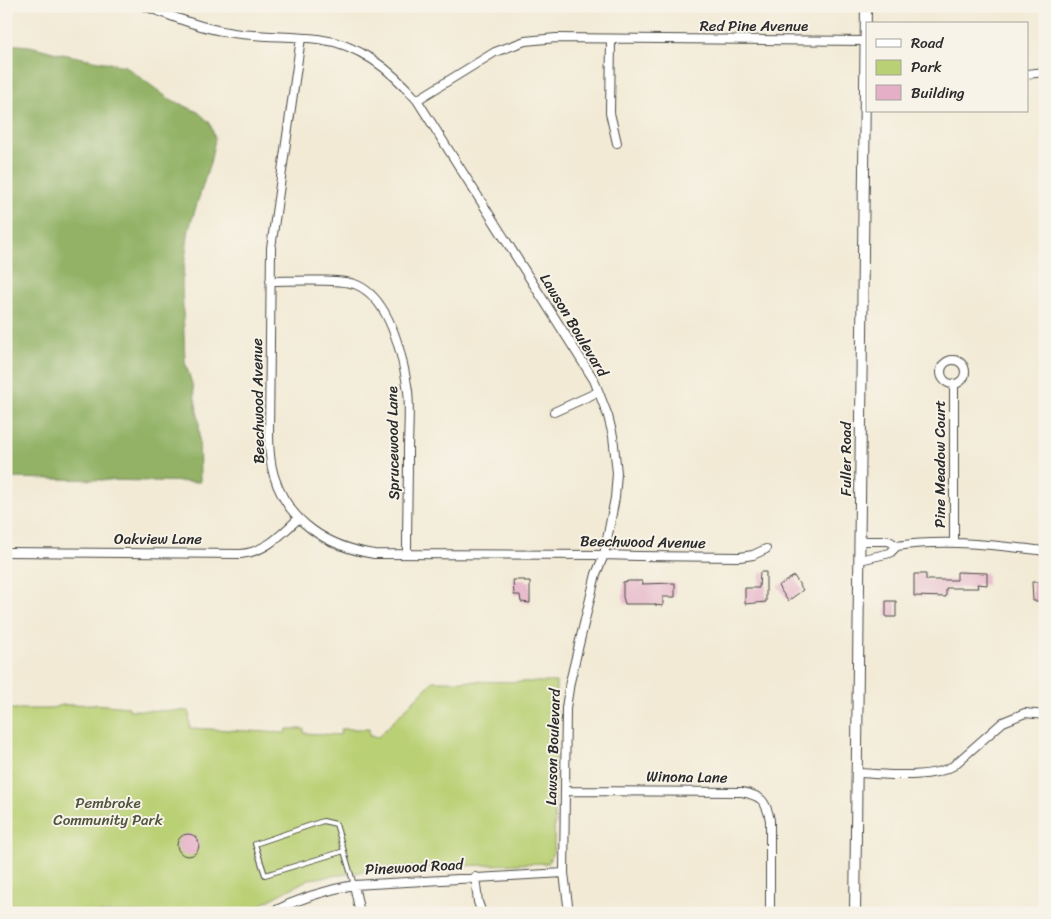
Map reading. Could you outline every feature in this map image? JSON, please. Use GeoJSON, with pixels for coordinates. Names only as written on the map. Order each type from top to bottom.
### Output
{"type":"FeatureCollection","features":[{"type":"Feature","properties":{"kind":"street","name":"Lawson Boulevard"},"geometry":{"type":"LineString","coordinates":[[145,6],[233,33],[319,39],[343,45],[370,57],[389,70],[417,100],[594,380],[612,429],[616,473],[615,498],[604,554],[596,574],[570,682],[565,724],[564,872],[569,913]]}},
{"type":"Feature","properties":{"kind":"street","name":"Fuller Road"},"geometry":{"type":"LineString","coordinates":[[866,6],[866,22]]}},
{"type":"Feature","properties":{"kind":"street","name":"Beechwood Avenue"},"geometry":{"type":"LineString","coordinates":[[302,38],[272,231],[270,281],[270,457],[274,477],[285,500],[298,519],[312,531],[334,544],[374,554],[604,554],[740,557],[766,549]]}},
{"type":"Feature","properties":{"kind":"street","name":"Red Pine Avenue"},"geometry":{"type":"LineString","coordinates":[[417,100],[495,52],[525,41],[556,38],[866,41]]}},
{"type":"Feature","properties":{"kind":"street"},"geometry":{"type":"LineString","coordinates":[[611,39],[610,112],[617,142]]}},
{"type":"Feature","properties":{"kind":"street"},"geometry":{"type":"LineString","coordinates":[[1028,74],[1045,72]]}},
{"type":"Feature","properties":{"kind":"street","name":"Fuller Road"},"geometry":{"type":"LineString","coordinates":[[855,913],[866,112]]}},
{"type":"Feature","properties":{"kind":"street","name":"Sprucewood Lane"},"geometry":{"type":"LineString","coordinates":[[270,281],[347,282],[356,284],[372,295],[385,313],[394,333],[402,360],[408,392],[407,554]]}},
{"type":"Feature","properties":{"kind":"street","name":"Pine Meadow Court"},"geometry":{"type":"LineString","coordinates":[[954,384],[954,543]]}},
{"type":"Feature","properties":{"kind":"street"},"geometry":{"type":"LineString","coordinates":[[554,412],[598,392]]}},
{"type":"Feature","properties":{"kind":"street","name":"Oakview Lane"},"geometry":{"type":"LineString","coordinates":[[6,552],[241,554],[254,552],[272,543],[298,519]]}},
{"type":"Feature","properties":{"kind":"street"},"geometry":{"type":"LineString","coordinates":[[860,541],[889,541],[897,546]]}},
{"type":"Feature","properties":{"kind":"street"},"geometry":{"type":"LineString","coordinates":[[860,560],[890,553],[897,546],[922,543],[985,544],[1045,551]]}},
{"type":"Feature","properties":{"kind":"street"},"geometry":{"type":"LineString","coordinates":[[857,774],[922,774],[946,770],[1003,722],[1025,713],[1045,715]]}},
{"type":"Feature","properties":{"kind":"street","name":"Winona Lane"},"geometry":{"type":"LineString","coordinates":[[565,791],[742,792],[760,797],[767,806],[770,820],[770,913]]}},
{"type":"Feature","properties":{"kind":"street","name":"Pinewood Road"},"geometry":{"type":"LineString","coordinates":[[270,913],[295,901],[326,890],[354,885],[564,872]]}},
{"type":"Feature","properties":{"kind":"street"},"geometry":{"type":"LineString","coordinates":[[475,877],[478,902],[482,913]]}},
{"type":"Feature","properties":{"kind":"street"},"geometry":{"type":"LineString","coordinates":[[354,885],[360,913]]}},
{"type":"Feature","properties":{"kind":"lane"},"geometry":{"type":"LineString","coordinates":[[344,851],[265,875],[254,844],[323,821],[336,824],[344,851],[354,885]]}},
{"type":"Feature","properties":{"kind":"green space"},"geometry":{"type":"Polygon","coordinates":[[[6,44],[30,46],[125,66],[168,98],[198,112],[210,123],[215,139],[210,163],[189,229],[182,283],[185,362],[193,387],[199,422],[200,482],[6,478],[6,44]]]}},
{"type":"Feature","properties":{"kind":"green space","name":"Pembroke Community Park"},"geometry":{"type":"Polygon","coordinates":[[[433,681],[556,682],[554,850],[548,863],[393,868],[309,879],[245,913],[6,913],[6,709],[48,709],[63,705],[94,704],[129,707],[129,710],[189,711],[190,728],[286,733],[287,729],[304,729],[304,733],[340,735],[341,729],[369,729],[369,736],[378,737],[433,681]]]}},
{"type":"Feature","properties":{"kind":"building"},"geometry":{"type":"Polygon","coordinates":[[[760,572],[766,572],[766,602],[745,604],[745,588],[759,588],[760,572]]]}},
{"type":"Feature","properties":{"kind":"building"},"geometry":{"type":"Polygon","coordinates":[[[957,572],[987,573],[987,585],[977,584],[978,588],[946,588],[946,597],[914,596],[914,574],[926,574],[926,580],[957,580],[957,572]]]}},
{"type":"Feature","properties":{"kind":"building"},"geometry":{"type":"Polygon","coordinates":[[[794,576],[803,590],[788,601],[778,586],[794,576]]]}},
{"type":"Feature","properties":{"kind":"building"},"geometry":{"type":"Polygon","coordinates":[[[513,580],[530,582],[530,603],[521,602],[520,595],[514,595],[513,580]]]}},
{"type":"Feature","properties":{"kind":"building"},"geometry":{"type":"Polygon","coordinates":[[[642,581],[642,584],[675,583],[675,597],[663,597],[663,606],[655,604],[625,604],[623,582],[642,581]]]}},
{"type":"Feature","properties":{"kind":"building"},"geometry":{"type":"Polygon","coordinates":[[[1032,582],[1045,582],[1045,601],[1033,601],[1032,582]]]}},
{"type":"Feature","properties":{"kind":"building"},"geometry":{"type":"Polygon","coordinates":[[[886,601],[896,601],[896,617],[886,617],[886,601]]]}},
{"type":"Feature","properties":{"kind":"building"},"geometry":{"type":"Polygon","coordinates":[[[188,834],[196,837],[199,845],[196,853],[188,856],[180,853],[177,845],[180,837],[188,834]]]}}]}
